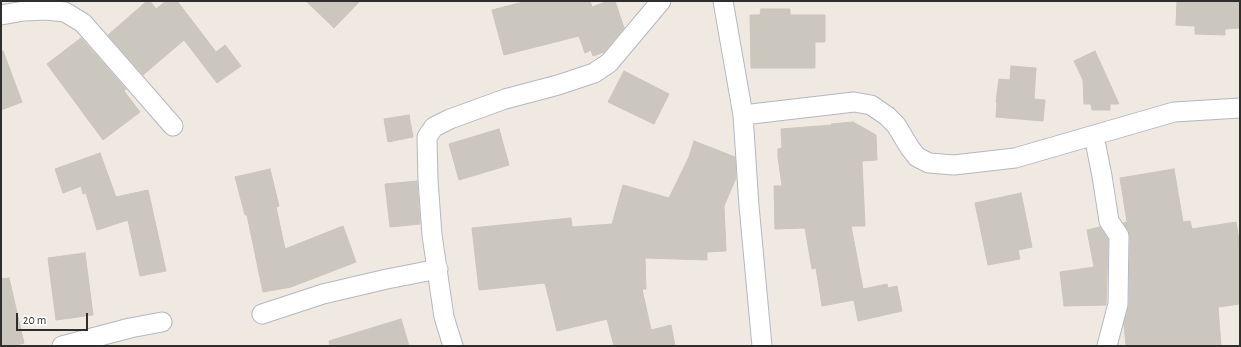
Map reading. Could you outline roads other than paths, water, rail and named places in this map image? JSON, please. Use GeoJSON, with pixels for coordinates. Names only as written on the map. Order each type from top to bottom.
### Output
{"type":"FeatureCollection","features":[{"type":"Feature","properties":{"kind":"street"},"geometry":{"type":"LineString","coordinates":[[453,346],[444,317],[432,235],[427,137],[434,127],[450,119],[505,99],[594,73],[609,63],[661,1]]}},
{"type":"Feature","properties":{"kind":"street"},"geometry":{"type":"LineString","coordinates":[[723,1],[743,115],[749,206],[762,346]]}},
{"type":"Feature","properties":{"kind":"street"},"geometry":{"type":"LineString","coordinates":[[1,16],[24,11],[46,10],[65,12],[71,15],[83,23],[173,126]]}},
{"type":"Feature","properties":{"kind":"street"},"geometry":{"type":"LineString","coordinates":[[743,115],[854,102],[871,105],[887,116],[896,125],[917,157],[929,163],[954,166],[1015,158],[1174,112],[1240,108]]}},
{"type":"Feature","properties":{"kind":"street"},"geometry":{"type":"LineString","coordinates":[[1094,136],[1110,221],[1119,236],[1118,304],[1107,346]]}},
{"type":"Feature","properties":{"kind":"street"},"geometry":{"type":"LineString","coordinates":[[262,314],[323,294],[438,269]]}},
{"type":"Feature","properties":{"kind":"street"},"geometry":{"type":"LineString","coordinates":[[62,346],[130,328],[162,322]]}}]}
